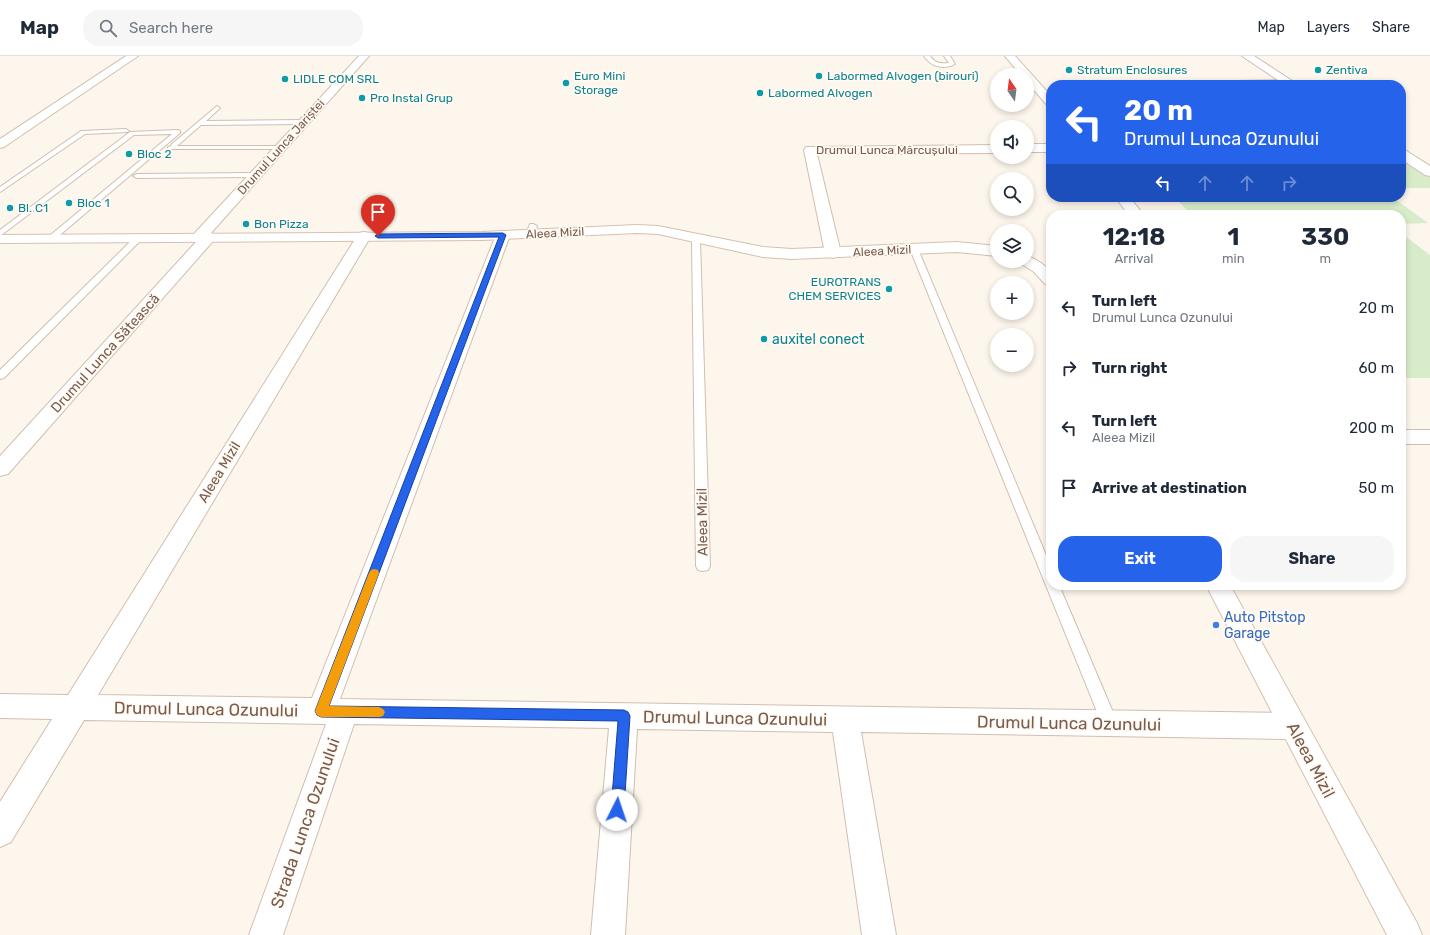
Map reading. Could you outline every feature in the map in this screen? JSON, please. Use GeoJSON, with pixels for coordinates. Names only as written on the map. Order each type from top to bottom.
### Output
{"type":"FeatureCollection","features":[{"type":"Feature","properties":{"kind":"street"},"geometry":{"type":"LineString","coordinates":[[0,144],[133,56]]}},
{"type":"Feature","properties":{"kind":"street","name":"Drumul Lunca Jariștei"},"geometry":{"type":"LineString","coordinates":[[204,238],[255,175],[364,56]]}},
{"type":"Feature","properties":{"kind":"street"},"geometry":{"type":"LineString","coordinates":[[1010,56],[1021,68]]}},
{"type":"Feature","properties":{"kind":"street"},"geometry":{"type":"LineString","coordinates":[[1247,56],[1285,80]]}},
{"type":"Feature","properties":{"kind":"street"},"geometry":{"type":"LineString","coordinates":[[1034,83],[1046,98]]}},
{"type":"Feature","properties":{"kind":"street"},"geometry":{"type":"LineString","coordinates":[[1034,148],[1046,148]]}},
{"type":"Feature","properties":{"kind":"street","name":"Drumul Lunca Mărcușului"},"geometry":{"type":"LineString","coordinates":[[833,253],[810,150],[990,149]]}},
{"type":"Feature","properties":{"kind":"street"},"geometry":{"type":"LineString","coordinates":[[1406,156],[1430,172]]}},
{"type":"Feature","properties":{"kind":"street"},"geometry":{"type":"LineString","coordinates":[[1126,202],[1133,210]]}},
{"type":"Feature","properties":{"kind":"street","name":"Aleea Mizil"},"geometry":{"type":"LineString","coordinates":[[0,239],[503,235],[532,230],[637,229],[658,230],[763,252],[792,254],[970,247],[990,250]]}},
{"type":"Feature","properties":{"kind":"street","name":"Strada Lunca Ozunului"},"geometry":{"type":"LineString","coordinates":[[266,935],[333,712],[503,235]]}},
{"type":"Feature","properties":{"kind":"street","name":"Aleea Mizil"},"geometry":{"type":"LineString","coordinates":[[76,707],[364,236]]}},
{"type":"Feature","properties":{"kind":"street","name":"Drumul Lunca Sătească"},"geometry":{"type":"LineString","coordinates":[[0,469],[204,238]]}},
{"type":"Feature","properties":{"kind":"street"},"geometry":{"type":"LineString","coordinates":[[1034,265],[1046,276]]}},
{"type":"Feature","properties":{"kind":"street"},"geometry":{"type":"LineString","coordinates":[[1406,437],[1430,437]]}},
{"type":"Feature","properties":{"kind":"street","name":"Aleea Mizil"},"geometry":{"type":"LineString","coordinates":[[1221,590],[1405,935]]}},
{"type":"Feature","properties":{"kind":"street","name":"Drumul Lunca Ozunului"},"geometry":{"type":"LineString","coordinates":[[0,706],[1292,726]]}},
{"type":"Feature","properties":{"kind":"street"},"geometry":{"type":"LineString","coordinates":[[0,831],[76,707]]}},
{"type":"Feature","properties":{"kind":"street","name":"Drumul Lunca Ozunului"},"geometry":{"type":"LineString","coordinates":[[608,935],[624,716]]}},
{"type":"Feature","properties":{"kind":"street","name":"Drumul Lunca Ozunului"},"geometry":{"type":"LineString","coordinates":[[845,719],[879,935]]}},
{"type":"Feature","properties":{"kind":"lane"},"geometry":{"type":"LineString","coordinates":[[926,56],[931,64],[934,65],[952,64],[947,56]]}},
{"type":"Feature","properties":{"kind":"lane"},"geometry":{"type":"LineString","coordinates":[[217,108],[134,179],[255,175]]}},
{"type":"Feature","properties":{"kind":"lane"},"geometry":{"type":"LineString","coordinates":[[199,123],[303,122]]}},
{"type":"Feature","properties":{"kind":"lane"},"geometry":{"type":"LineString","coordinates":[[0,190],[83,132],[126,131],[0,226]]}},
{"type":"Feature","properties":{"kind":"lane"},"geometry":{"type":"LineString","coordinates":[[0,234],[132,133],[178,132],[51,238]]}},
{"type":"Feature","properties":{"kind":"lane"},"geometry":{"type":"LineString","coordinates":[[170,148],[280,147]]}},
{"type":"Feature","properties":{"kind":"lane"},"geometry":{"type":"LineString","coordinates":[[0,376],[139,238]]}},
{"type":"Feature","properties":{"kind":"lane","name":"Aleea Mizil"},"geometry":{"type":"LineString","coordinates":[[696,239],[703,566]]}},
{"type":"Feature","properties":{"kind":"lane"},"geometry":{"type":"LineString","coordinates":[[914,249],[1046,569]]}},
{"type":"Feature","properties":{"kind":"lane"},"geometry":{"type":"LineString","coordinates":[[1054,590],[1110,724]]}},
{"type":"Feature","properties":{"kind":"green space"},"geometry":{"type":"Polygon","coordinates":[[[1406,162],[1430,177],[1430,188],[1406,188],[1406,162]]]}},
{"type":"Feature","properties":{"kind":"green space"},"geometry":{"type":"Polygon","coordinates":[[[1179,202],[1399,202],[1428,223],[1406,224],[1406,210],[1187,210],[1179,202]]]}},
{"type":"Feature","properties":{"kind":"green space"},"geometry":{"type":"Polygon","coordinates":[[[1406,237],[1430,255],[1430,378],[1406,378],[1406,237]]]}},
{"type":"Feature","properties":{"kind":"slow traffic"},"geometry":{"type":"LineString","coordinates":[[374,573],[321,711],[379,712]]}},
{"type":"Feature","properties":{"kind":"place","name":"Stratum Enclosures"},"geometry":{"type":"Point","coordinates":[1069,70]}},
{"type":"Feature","properties":{"kind":"place","name":"Zentiva"},"geometry":{"type":"Point","coordinates":[1318,70]}},
{"type":"Feature","properties":{"kind":"place","name":"Labormed Alvogen (birouri)"},"geometry":{"type":"Point","coordinates":[819,76]}},
{"type":"Feature","properties":{"kind":"place","name":"LIDLE COM SRL"},"geometry":{"type":"Point","coordinates":[285,79]}},
{"type":"Feature","properties":{"kind":"place","name":"Euro Mini Storage"},"geometry":{"type":"Point","coordinates":[566,83]}},
{"type":"Feature","properties":{"kind":"place","name":"Labormed Alvogen"},"geometry":{"type":"Point","coordinates":[760,93]}},
{"type":"Feature","properties":{"kind":"place","name":"Pro Instal Grup"},"geometry":{"type":"Point","coordinates":[362,98]}},
{"type":"Feature","properties":{"kind":"place","name":"Bloc 2"},"geometry":{"type":"Point","coordinates":[129,154]}},
{"type":"Feature","properties":{"kind":"place","name":"Bloc 1"},"geometry":{"type":"Point","coordinates":[69,203]}},
{"type":"Feature","properties":{"kind":"place","name":"Bl. C1"},"geometry":{"type":"Point","coordinates":[10,208]}},
{"type":"Feature","properties":{"kind":"place","name":"Bon Pizza"},"geometry":{"type":"Point","coordinates":[246,224]}},
{"type":"Feature","properties":{"kind":"place","name":"EUROTRANS CHEM SERVICES"},"geometry":{"type":"Point","coordinates":[889,289]}},
{"type":"Feature","properties":{"kind":"place","name":"auxitel conect"},"geometry":{"type":"Point","coordinates":[764,339]}},
{"type":"Feature","properties":{"kind":"place","name":"Auto Pitstop Garage"},"geometry":{"type":"Point","coordinates":[1216,625]}},
{"type":"Feature","properties":{"kind":"route"},"geometry":{"type":"LineString","coordinates":[[378,236],[503,235],[321,711],[624,716],[617,810]]}}]}
